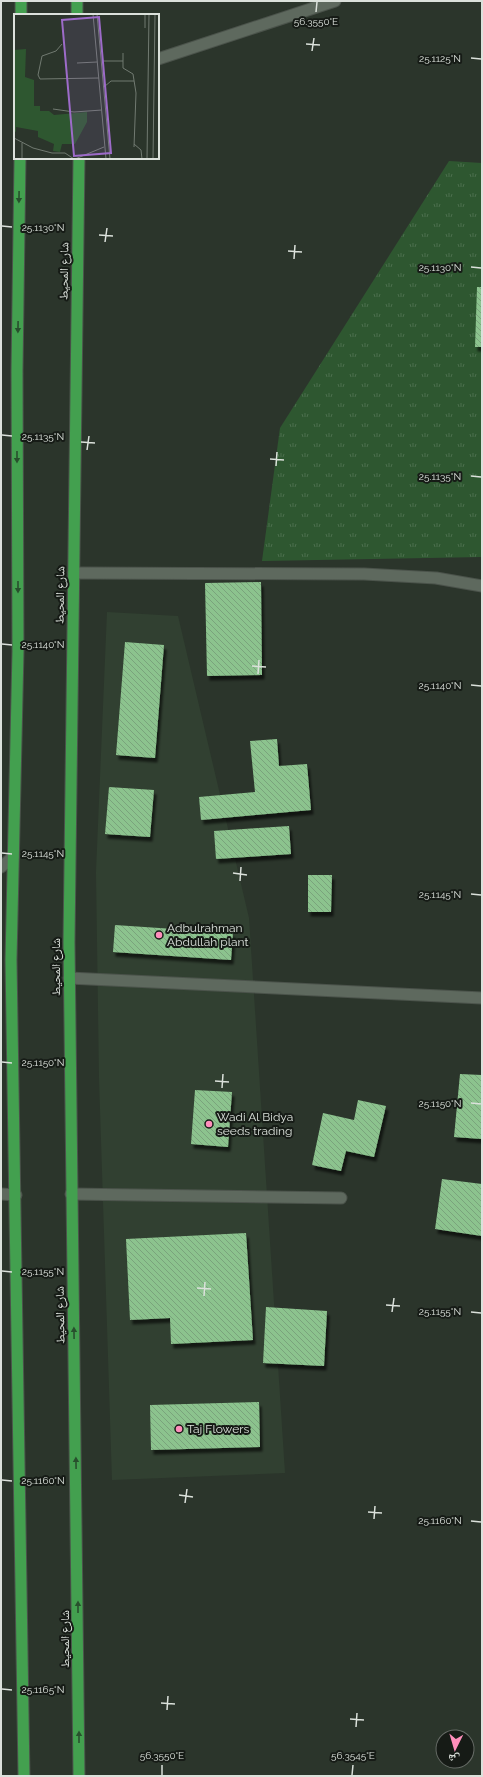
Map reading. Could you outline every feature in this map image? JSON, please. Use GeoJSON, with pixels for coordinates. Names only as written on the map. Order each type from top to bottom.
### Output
{"type":"FeatureCollection","features":[{"type":"Feature","properties":{"kind":"highway"},"geometry":{"type":"LineString","coordinates":[[21,1],[21,14]]}},
{"type":"Feature","properties":{"kind":"highway"},"geometry":{"type":"LineString","coordinates":[[77,1],[77,14]]}},
{"type":"Feature","properties":{"kind":"highway"},"geometry":{"type":"LineString","coordinates":[[20,159],[17,371],[18,651],[11,960],[16,1195],[24,1776]]}},
{"type":"Feature","properties":{"kind":"highway","name":"شارع المحيط"},"geometry":{"type":"LineString","coordinates":[[78,159],[69,978],[79,1776]]}},
{"type":"Feature","properties":{"kind":"street"},"geometry":{"type":"LineString","coordinates":[[159,59],[335,1]]}},
{"type":"Feature","properties":{"kind":"street"},"geometry":{"type":"LineString","coordinates":[[74,573],[364,574],[436,578],[482,586]]}},
{"type":"Feature","properties":{"kind":"street"},"geometry":{"type":"LineString","coordinates":[[1,867],[13,857]]}},
{"type":"Feature","properties":{"kind":"street"},"geometry":{"type":"LineString","coordinates":[[69,978],[482,998]]}},
{"type":"Feature","properties":{"kind":"street"},"geometry":{"type":"LineString","coordinates":[[1,1194],[16,1195]]}},
{"type":"Feature","properties":{"kind":"street"},"geometry":{"type":"LineString","coordinates":[[71,1194],[341,1198]]}},
{"type":"Feature","properties":{"kind":"shaded area"},"geometry":{"type":"Polygon","coordinates":[[[107,612],[178,616],[249,918],[285,1473],[112,1480],[99,1078],[96,872],[107,612]]]}},
{"type":"Feature","properties":{"kind":"green space"},"geometry":{"type":"Polygon","coordinates":[[[449,161],[482,163],[482,557],[262,561],[280,428],[449,161]]]}},
{"type":"Feature","properties":{"kind":"building"},"geometry":{"type":"Polygon","coordinates":[[[477,287],[482,287],[482,347],[475,347],[477,287]]]}},
{"type":"Feature","properties":{"kind":"building"},"geometry":{"type":"Polygon","coordinates":[[[261,582],[262,675],[207,676],[205,583],[261,582]]]}},
{"type":"Feature","properties":{"kind":"building"},"geometry":{"type":"Polygon","coordinates":[[[125,642],[164,645],[155,758],[116,755],[125,642]]]}},
{"type":"Feature","properties":{"kind":"building"},"geometry":{"type":"Polygon","coordinates":[[[277,739],[279,766],[307,764],[311,810],[201,820],[199,797],[255,792],[250,741],[277,739]]]}},
{"type":"Feature","properties":{"kind":"building"},"geometry":{"type":"Polygon","coordinates":[[[109,787],[154,790],[150,837],[105,834],[109,787]]]}},
{"type":"Feature","properties":{"kind":"building"},"geometry":{"type":"Polygon","coordinates":[[[289,826],[291,854],[216,859],[214,831],[289,826]]]}},
{"type":"Feature","properties":{"kind":"building"},"geometry":{"type":"Polygon","coordinates":[[[308,875],[332,875],[331,912],[308,912],[308,875]]]}},
{"type":"Feature","properties":{"kind":"building"},"geometry":{"type":"Polygon","coordinates":[[[115,925],[233,933],[231,960],[113,952],[115,925]]]}},
{"type":"Feature","properties":{"kind":"building"},"geometry":{"type":"Polygon","coordinates":[[[460,1074],[482,1075],[482,1139],[454,1137],[460,1074]]]}},
{"type":"Feature","properties":{"kind":"building"},"geometry":{"type":"Polygon","coordinates":[[[195,1090],[232,1092],[228,1147],[191,1144],[195,1090]]]}},
{"type":"Feature","properties":{"kind":"building"},"geometry":{"type":"Polygon","coordinates":[[[358,1100],[386,1106],[374,1157],[346,1151],[341,1171],[312,1165],[323,1113],[354,1120],[358,1100]]]}},
{"type":"Feature","properties":{"kind":"building"},"geometry":{"type":"Polygon","coordinates":[[[442,1179],[482,1184],[482,1236],[435,1229],[442,1179]]]}},
{"type":"Feature","properties":{"kind":"building"},"geometry":{"type":"Polygon","coordinates":[[[246,1233],[253,1340],[171,1344],[170,1318],[130,1320],[126,1239],[246,1233]]]}},
{"type":"Feature","properties":{"kind":"building"},"geometry":{"type":"Polygon","coordinates":[[[266,1307],[327,1311],[324,1366],[263,1363],[266,1307]]]}},
{"type":"Feature","properties":{"kind":"building"},"geometry":{"type":"Polygon","coordinates":[[[259,1402],[260,1447],[151,1450],[150,1405],[259,1402]]]}},
{"type":"Feature","properties":{"kind":"place","name":"Adbulrahman Abdullah plant"},"geometry":{"type":"Point","coordinates":[159,935]}},
{"type":"Feature","properties":{"kind":"place","name":"Wadi Al Bidya seeds trading"},"geometry":{"type":"Point","coordinates":[209,1124]}},
{"type":"Feature","properties":{"kind":"place","name":"Taj Flowers"},"geometry":{"type":"Point","coordinates":[179,1429]}}]}
